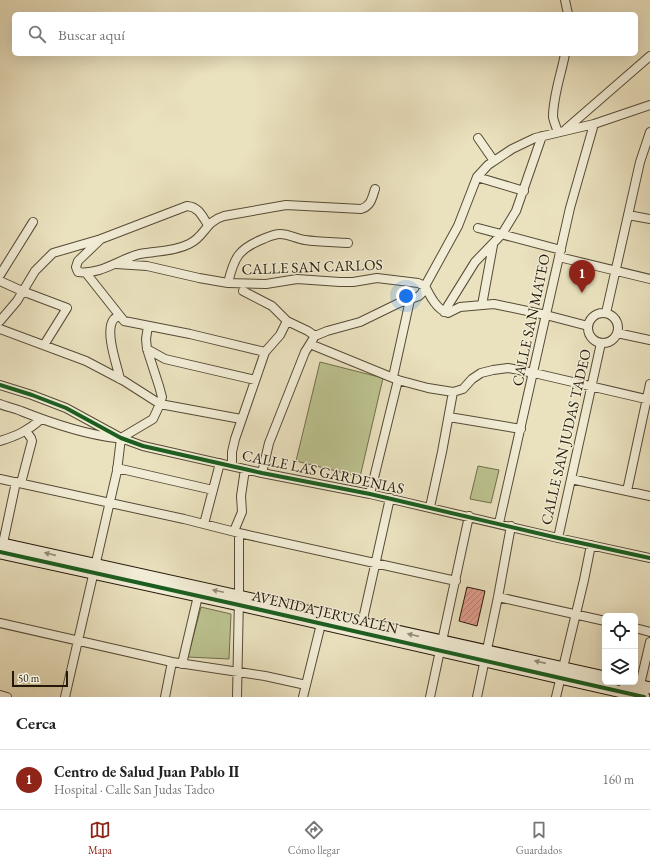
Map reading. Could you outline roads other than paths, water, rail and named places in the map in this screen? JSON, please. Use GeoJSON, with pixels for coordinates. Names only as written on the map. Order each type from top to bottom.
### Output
{"type":"FeatureCollection","features":[{"type":"Feature","properties":{"kind":"street"},"geometry":{"type":"LineString","coordinates":[[565,0],[568,12]]}},
{"type":"Feature","properties":{"kind":"street"},"geometry":{"type":"LineString","coordinates":[[561,131],[553,118],[556,91],[565,56]]}},
{"type":"Feature","properties":{"kind":"street"},"geometry":{"type":"LineString","coordinates":[[561,131],[650,56]]}},
{"type":"Feature","properties":{"kind":"street"},"geometry":{"type":"LineString","coordinates":[[262,473],[269,443],[310,344],[315,336],[360,322],[398,303],[419,296],[458,226],[477,177],[494,161],[522,143],[542,136],[594,124],[650,105]]}},
{"type":"Feature","properties":{"kind":"street","name":"CALLE SAN MATEO"},"geometry":{"type":"LineString","coordinates":[[499,523],[576,183],[594,124]]}},
{"type":"Feature","properties":{"kind":"street"},"geometry":{"type":"LineString","coordinates":[[606,313],[640,162],[650,132]]}},
{"type":"Feature","properties":{"kind":"street"},"geometry":{"type":"LineString","coordinates":[[444,312],[475,262],[502,234],[516,211],[542,136]]}},
{"type":"Feature","properties":{"kind":"street"},"geometry":{"type":"LineString","coordinates":[[478,138],[494,161]]}},
{"type":"Feature","properties":{"kind":"street"},"geometry":{"type":"LineString","coordinates":[[477,177],[524,191]]}},
{"type":"Feature","properties":{"kind":"street"},"geometry":{"type":"LineString","coordinates":[[101,239],[78,261],[76,267],[78,272],[86,273],[116,264],[136,254],[170,250],[189,244],[198,239],[208,225],[216,219],[224,216],[279,206],[361,209],[370,203],[375,189]]}},
{"type":"Feature","properties":{"kind":"street"},"geometry":{"type":"LineString","coordinates":[[0,321],[17,301],[35,270],[53,253],[101,239],[187,206],[193,206],[197,209],[208,225]]}},
{"type":"Feature","properties":{"kind":"street"},"geometry":{"type":"LineString","coordinates":[[628,215],[650,219]]}},
{"type":"Feature","properties":{"kind":"street"},"geometry":{"type":"LineString","coordinates":[[0,274],[33,222]]}},
{"type":"Feature","properties":{"kind":"street"},"geometry":{"type":"LineString","coordinates":[[478,228],[531,243],[560,254],[650,279]]}},
{"type":"Feature","properties":{"kind":"street"},"geometry":{"type":"LineString","coordinates":[[228,283],[236,257],[240,252],[248,246],[275,235],[281,234],[303,239],[348,243]]}},
{"type":"Feature","properties":{"kind":"street"},"geometry":{"type":"LineString","coordinates":[[482,305],[493,245]]}},
{"type":"Feature","properties":{"kind":"street","name":"CALLE SAN CARLOS"},"geometry":{"type":"LineString","coordinates":[[116,264],[147,266],[228,283],[266,284],[297,279],[353,282],[377,278],[418,283],[425,286]]}},
{"type":"Feature","properties":{"kind":"street"},"geometry":{"type":"LineString","coordinates":[[86,273],[124,321],[190,334],[265,352]]}},
{"type":"Feature","properties":{"kind":"street"},"geometry":{"type":"LineString","coordinates":[[0,281],[67,308],[44,345]]}},
{"type":"Feature","properties":{"kind":"street"},"geometry":{"type":"LineString","coordinates":[[425,286],[430,296],[444,312],[448,313],[460,307],[503,305],[588,326]]}},
{"type":"Feature","properties":{"kind":"street"},"geometry":{"type":"LineString","coordinates":[[243,291],[272,306],[287,321],[315,336]]}},
{"type":"Feature","properties":{"kind":"street"},"geometry":{"type":"LineString","coordinates":[[370,494],[395,379],[410,300]]}},
{"type":"Feature","properties":{"kind":"street"},"geometry":{"type":"LineString","coordinates":[[600,313],[606,313],[610,315],[617,323],[617,333],[611,341],[601,343],[595,341],[591,337],[588,332],[588,326],[590,320],[594,316],[600,313]]}},
{"type":"Feature","properties":{"kind":"street"},"geometry":{"type":"LineString","coordinates":[[119,315],[113,320],[110,329],[111,341],[120,379]]}},
{"type":"Feature","properties":{"kind":"street"},"geometry":{"type":"LineString","coordinates":[[232,466],[232,452],[241,419],[265,352],[280,335],[287,321]]}},
{"type":"Feature","properties":{"kind":"street"},"geometry":{"type":"LineString","coordinates":[[0,404],[41,419],[99,436],[121,438],[153,419],[162,397],[147,349],[146,338],[148,326]]}},
{"type":"Feature","properties":{"kind":"street"},"geometry":{"type":"LineString","coordinates":[[0,329],[86,361],[120,379],[160,404],[241,419]]}},
{"type":"Feature","properties":{"kind":"street"},"geometry":{"type":"LineString","coordinates":[[617,333],[650,340]]}},
{"type":"Feature","properties":{"kind":"street","name":"CALLE SAN JUDAS TADEO"},"geometry":{"type":"LineString","coordinates":[[558,538],[601,343]]}},
{"type":"Feature","properties":{"kind":"street"},"geometry":{"type":"LineString","coordinates":[[310,344],[395,379],[428,388],[453,392],[463,389],[472,379],[481,373],[508,368],[648,400]]}},
{"type":"Feature","properties":{"kind":"street"},"geometry":{"type":"LineString","coordinates":[[147,349],[165,359],[255,380]]}},
{"type":"Feature","properties":{"kind":"street"},"geometry":{"type":"LineString","coordinates":[[627,491],[648,400],[650,384]]}},
{"type":"Feature","properties":{"kind":"street","name":"CALLE LAS GARDENIAS"},"geometry":{"type":"LineString","coordinates":[[0,385],[66,408],[121,438],[143,446],[262,473],[390,498],[650,558]]}},
{"type":"Feature","properties":{"kind":"street"},"geometry":{"type":"LineString","coordinates":[[430,507],[453,392]]}},
{"type":"Feature","properties":{"kind":"street"},"geometry":{"type":"LineString","coordinates":[[449,417],[521,429]]}},
{"type":"Feature","properties":{"kind":"street"},"geometry":{"type":"LineString","coordinates":[[0,441],[15,437],[30,429],[41,419]]}},
{"type":"Feature","properties":{"kind":"street"},"geometry":{"type":"LineString","coordinates":[[1,550],[18,483],[32,441],[26,431]]}},
{"type":"Feature","properties":{"kind":"street"},"geometry":{"type":"LineString","coordinates":[[65,697],[117,468],[121,438]]}},
{"type":"Feature","properties":{"kind":"street"},"geometry":{"type":"LineString","coordinates":[[204,524],[220,463]]}},
{"type":"Feature","properties":{"kind":"street"},"geometry":{"type":"LineString","coordinates":[[117,468],[213,490]]}},
{"type":"Feature","properties":{"kind":"street"},"geometry":{"type":"LineString","coordinates":[[237,697],[239,600],[237,532],[242,512],[241,496],[245,469]]}},
{"type":"Feature","properties":{"kind":"street"},"geometry":{"type":"LineString","coordinates":[[0,479],[456,581]]}},
{"type":"Feature","properties":{"kind":"street"},"geometry":{"type":"LineString","coordinates":[[571,479],[650,496]]}},
{"type":"Feature","properties":{"kind":"street"},"geometry":{"type":"LineString","coordinates":[[361,628],[390,498]]}},
{"type":"Feature","properties":{"kind":"street"},"geometry":{"type":"LineString","coordinates":[[430,697],[469,516]]}},
{"type":"Feature","properties":{"kind":"street"},"geometry":{"type":"LineString","coordinates":[[477,697],[511,526]]}},
{"type":"Feature","properties":{"kind":"street"},"geometry":{"type":"LineString","coordinates":[[556,697],[591,545]]}},
{"type":"Feature","properties":{"kind":"street","name":"AVENIDA JERUSALÉN"},"geometry":{"type":"LineString","coordinates":[[1,550],[94,568],[486,655],[642,693]]}},
{"type":"Feature","properties":{"kind":"street","name":"AVENIDA JERUSALÉN"},"geometry":{"type":"LineString","coordinates":[[94,568],[198,596],[239,600],[321,624],[361,628]]}},
{"type":"Feature","properties":{"kind":"street"},"geometry":{"type":"LineString","coordinates":[[182,664],[198,596]]}},
{"type":"Feature","properties":{"kind":"street"},"geometry":{"type":"LineString","coordinates":[[498,597],[602,621]]}},
{"type":"Feature","properties":{"kind":"street"},"geometry":{"type":"LineString","coordinates":[[0,623],[172,662],[237,671],[306,685]]}},
{"type":"Feature","properties":{"kind":"street"},"geometry":{"type":"LineString","coordinates":[[303,697],[321,624]]}},
{"type":"Feature","properties":{"kind":"street"},"geometry":{"type":"LineString","coordinates":[[638,629],[650,632]]}},
{"type":"Feature","properties":{"kind":"street"},"geometry":{"type":"LineString","coordinates":[[629,685],[642,693],[650,642]]}},
{"type":"Feature","properties":{"kind":"street"},"geometry":{"type":"LineString","coordinates":[[165,697],[172,662]]}},
{"type":"Feature","properties":{"kind":"street","name":"AVENIDA JERUSALÉN"},"geometry":{"type":"LineString","coordinates":[[562,673],[602,677]]}},
{"type":"Feature","properties":{"kind":"street"},"geometry":{"type":"LineString","coordinates":[[0,695],[7,697]]}},
{"type":"Feature","properties":{"kind":"place","name":"Centro de Salud Juan Pablo II"},"geometry":{"type":"Point","coordinates":[582,293]}}]}
